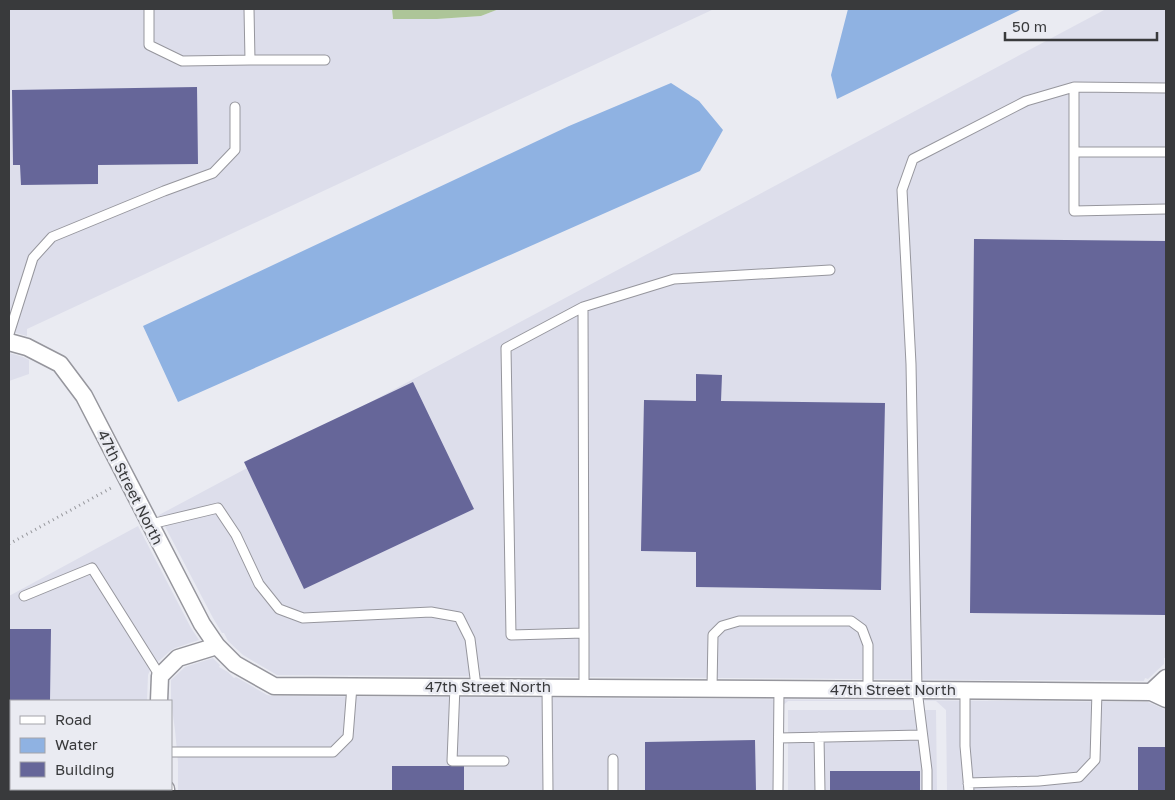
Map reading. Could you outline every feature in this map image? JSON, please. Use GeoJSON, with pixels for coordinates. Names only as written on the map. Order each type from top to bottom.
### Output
{"type":"FeatureCollection","features":[{"type":"Feature","properties":{"kind":"street","name":"47th Street North"},"geometry":{"type":"LineString","coordinates":[[9,342],[28,347],[60,364],[84,396],[202,624],[217,646],[235,664],[274,686],[1097,691],[1151,692],[1166,699]]}},
{"type":"Feature","properties":{"kind":"street"},"geometry":{"type":"LineString","coordinates":[[159,700],[160,676],[178,658],[217,646]]}},
{"type":"Feature","properties":{"kind":"street"},"geometry":{"type":"LineString","coordinates":[[1151,692],[1166,678]]}},
{"type":"Feature","properties":{"kind":"lane"},"geometry":{"type":"LineString","coordinates":[[149,9],[149,45],[182,61],[326,60]]}},
{"type":"Feature","properties":{"kind":"lane"},"geometry":{"type":"LineString","coordinates":[[249,9],[250,60]]}},
{"type":"Feature","properties":{"kind":"lane"},"geometry":{"type":"LineString","coordinates":[[927,791],[927,770],[917,690],[911,364],[902,190],[913,159],[1026,100],[1074,87],[1166,88]]}},
{"type":"Feature","properties":{"kind":"lane"},"geometry":{"type":"LineString","coordinates":[[1074,87],[1074,211],[1166,209]]}},
{"type":"Feature","properties":{"kind":"lane"},"geometry":{"type":"LineString","coordinates":[[9,334],[33,258],[52,237],[213,172],[235,150],[235,107]]}},
{"type":"Feature","properties":{"kind":"lane"},"geometry":{"type":"LineString","coordinates":[[1074,152],[1166,152]]}},
{"type":"Feature","properties":{"kind":"lane"},"geometry":{"type":"LineString","coordinates":[[584,633],[511,635],[506,348],[583,307],[674,279],[830,270]]}},
{"type":"Feature","properties":{"kind":"lane"},"geometry":{"type":"LineString","coordinates":[[583,307],[584,687]]}},
{"type":"Feature","properties":{"kind":"lane"},"geometry":{"type":"LineString","coordinates":[[150,524],[218,508],[236,535],[259,584],[279,609],[303,618],[431,612],[459,617],[470,639],[476,686]]}},
{"type":"Feature","properties":{"kind":"lane"},"geometry":{"type":"LineString","coordinates":[[24,596],[92,568],[160,676]]}},
{"type":"Feature","properties":{"kind":"lane"},"geometry":{"type":"LineString","coordinates":[[712,688],[713,635],[722,626],[739,621],[851,620],[862,629],[868,645],[868,689]]}},
{"type":"Feature","properties":{"kind":"lane"},"geometry":{"type":"LineString","coordinates":[[172,752],[333,752],[348,737],[352,686]]}},
{"type":"Feature","properties":{"kind":"lane"},"geometry":{"type":"LineString","coordinates":[[455,686],[452,761],[504,761]]}},
{"type":"Feature","properties":{"kind":"lane"},"geometry":{"type":"LineString","coordinates":[[547,687],[548,791]]}},
{"type":"Feature","properties":{"kind":"lane"},"geometry":{"type":"LineString","coordinates":[[778,791],[780,689]]}},
{"type":"Feature","properties":{"kind":"lane"},"geometry":{"type":"LineString","coordinates":[[965,690],[965,746],[969,787],[1079,777],[1095,760],[1097,691]]}},
{"type":"Feature","properties":{"kind":"lane"},"geometry":{"type":"LineString","coordinates":[[779,738],[922,735]]}},
{"type":"Feature","properties":{"kind":"lane"},"geometry":{"type":"LineString","coordinates":[[820,737],[820,791]]}},
{"type":"Feature","properties":{"kind":"lane"},"geometry":{"type":"LineString","coordinates":[[613,759],[613,791]]}},
{"type":"Feature","properties":{"kind":"lane"},"geometry":{"type":"LineString","coordinates":[[59,790],[166,790]]}},
{"type":"Feature","properties":{"kind":"path"},"geometry":{"type":"LineString","coordinates":[[9,544],[127,479]]}},
{"type":"Feature","properties":{"kind":"shaded area"},"geometry":{"type":"Polygon","coordinates":[[[9,9],[392,9],[393,19],[437,19],[481,16],[499,9],[714,9],[27,329],[27,336],[9,331],[9,9]]]}},
{"type":"Feature","properties":{"kind":"shaded area"},"geometry":{"type":"Polygon","coordinates":[[[1106,9],[1166,9],[1166,658],[1164,658],[1164,664],[1148,679],[1145,678],[1144,681],[277,675],[243,655],[222,633],[159,515],[1106,9]]]}},
{"type":"Feature","properties":{"kind":"shaded area"},"geometry":{"type":"Polygon","coordinates":[[[9,353],[29,360],[29,374],[9,381],[9,353]]]}},
{"type":"Feature","properties":{"kind":"shaded area"},"geometry":{"type":"Polygon","coordinates":[[[138,526],[199,640],[175,648],[151,668],[148,675],[147,700],[10,700],[10,790],[154,791],[9,791],[9,596],[138,526]]]}},
{"type":"Feature","properties":{"kind":"shaded area"},"geometry":{"type":"Polygon","coordinates":[[[213,658],[220,665],[219,667],[234,678],[236,677],[267,695],[274,696],[1148,702],[1166,710],[1166,791],[947,791],[946,710],[936,701],[788,701],[778,710],[778,791],[178,791],[178,762],[171,700],[171,680],[185,667],[213,658]]]}},
{"type":"Feature","properties":{"kind":"shaded area"},"geometry":{"type":"Polygon","coordinates":[[[788,710],[936,710],[937,791],[788,791],[788,710]]]}},
{"type":"Feature","properties":{"kind":"green space"},"geometry":{"type":"Polygon","coordinates":[[[392,9],[499,9],[481,16],[393,19],[392,9]]]}},
{"type":"Feature","properties":{"kind":"water"},"geometry":{"type":"Polygon","coordinates":[[[848,9],[1022,9],[837,99],[831,75],[848,9]]]}},
{"type":"Feature","properties":{"kind":"water"},"geometry":{"type":"Polygon","coordinates":[[[671,83],[699,101],[723,130],[700,171],[178,402],[143,326],[569,126],[671,83]]]}},
{"type":"Feature","properties":{"kind":"building"},"geometry":{"type":"Polygon","coordinates":[[[197,87],[198,164],[98,165],[98,184],[21,185],[20,165],[13,165],[12,90],[197,87]]]}},
{"type":"Feature","properties":{"kind":"building"},"geometry":{"type":"Polygon","coordinates":[[[974,239],[1166,241],[1166,615],[970,613],[974,239]]]}},
{"type":"Feature","properties":{"kind":"building"},"geometry":{"type":"Polygon","coordinates":[[[696,374],[722,375],[721,401],[885,403],[881,590],[696,587],[696,552],[641,551],[644,400],[696,401],[696,374]]]}},
{"type":"Feature","properties":{"kind":"building"},"geometry":{"type":"Polygon","coordinates":[[[413,382],[474,509],[304,589],[244,462],[413,382]]]}},
{"type":"Feature","properties":{"kind":"building"},"geometry":{"type":"Polygon","coordinates":[[[9,629],[51,629],[50,700],[10,700],[10,790],[50,791],[9,791],[9,629]]]}},
{"type":"Feature","properties":{"kind":"building"},"geometry":{"type":"Polygon","coordinates":[[[755,740],[756,791],[645,791],[645,742],[755,740]]]}},
{"type":"Feature","properties":{"kind":"building"},"geometry":{"type":"Polygon","coordinates":[[[1138,747],[1166,747],[1166,791],[1138,791],[1138,747]]]}},
{"type":"Feature","properties":{"kind":"building"},"geometry":{"type":"Polygon","coordinates":[[[392,766],[464,766],[464,791],[392,791],[392,766]]]}},
{"type":"Feature","properties":{"kind":"building"},"geometry":{"type":"Polygon","coordinates":[[[830,771],[920,771],[920,791],[830,791],[830,771]]]}}]}
